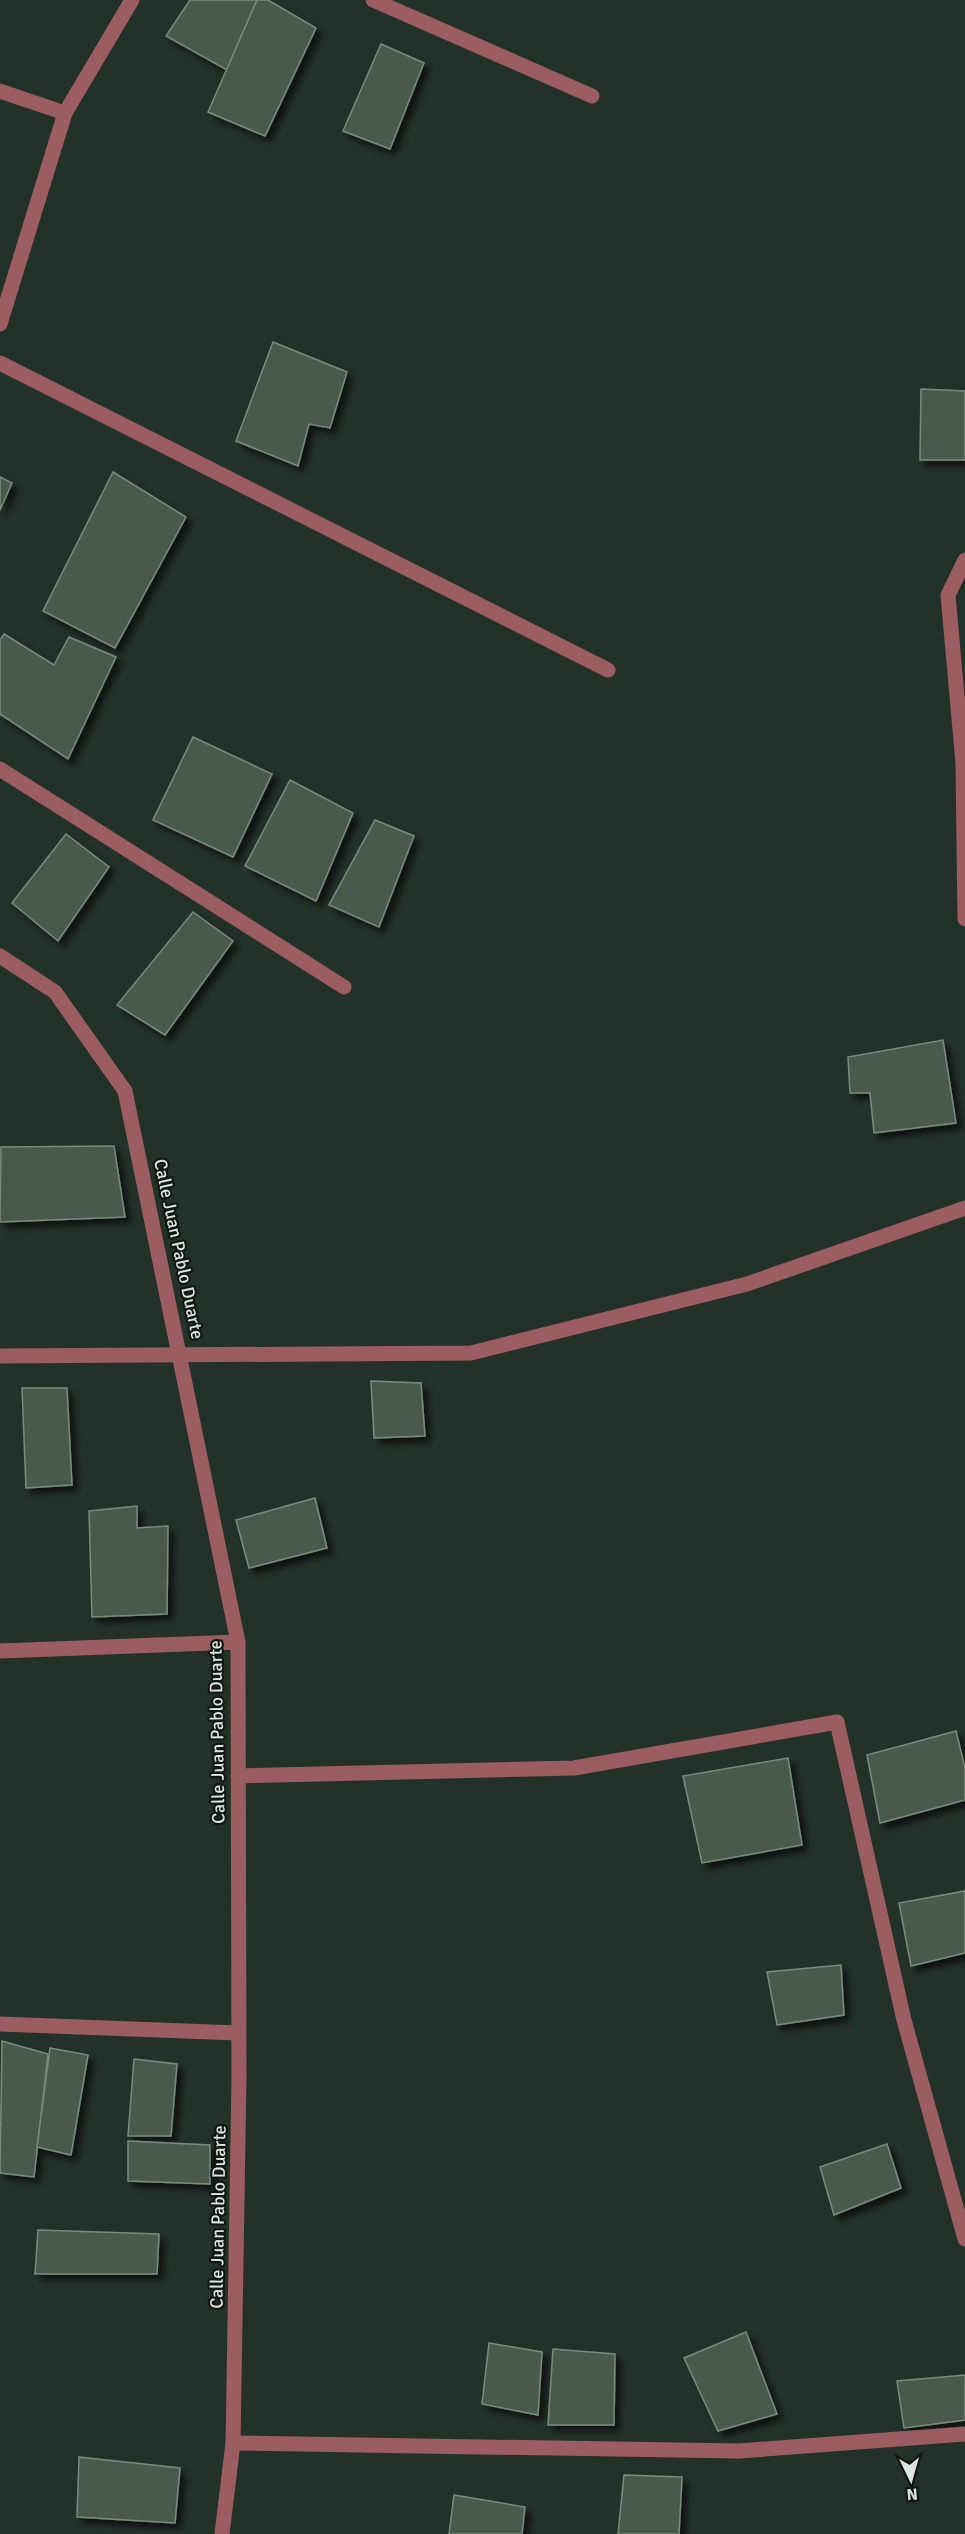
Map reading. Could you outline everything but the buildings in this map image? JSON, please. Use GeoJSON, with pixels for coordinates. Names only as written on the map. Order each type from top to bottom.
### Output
{"type":"FeatureCollection","features":[{"type":"Feature","properties":{"kind":"street"},"geometry":{"type":"LineString","coordinates":[[0,324],[65,113],[132,0]]}},
{"type":"Feature","properties":{"kind":"street"},"geometry":{"type":"LineString","coordinates":[[373,0],[592,96]]}},
{"type":"Feature","properties":{"kind":"street"},"geometry":{"type":"LineString","coordinates":[[0,91],[65,113]]}},
{"type":"Feature","properties":{"kind":"street"},"geometry":{"type":"LineString","coordinates":[[0,363],[608,670]]}},
{"type":"Feature","properties":{"kind":"street"},"geometry":{"type":"LineString","coordinates":[[965,560],[948,594],[964,790],[965,918]]}},
{"type":"Feature","properties":{"kind":"street"},"geometry":{"type":"LineString","coordinates":[[0,769],[344,987]]}},
{"type":"Feature","properties":{"kind":"street","name":"Calle Juan Pablo Duarte"},"geometry":{"type":"LineString","coordinates":[[0,956],[56,992],[125,1091],[238,1642],[238,2033],[233,2443],[222,2534]]}},
{"type":"Feature","properties":{"kind":"street"},"geometry":{"type":"LineString","coordinates":[[0,1356],[471,1353],[747,1284],[965,1208]]}},
{"type":"Feature","properties":{"kind":"street"},"geometry":{"type":"LineString","coordinates":[[0,1652],[238,1642]]}},
{"type":"Feature","properties":{"kind":"street"},"geometry":{"type":"LineString","coordinates":[[238,1776],[574,1768],[837,1722],[904,2020],[965,2239]]}},
{"type":"Feature","properties":{"kind":"street"},"geometry":{"type":"LineString","coordinates":[[0,2024],[238,2033]]}},
{"type":"Feature","properties":{"kind":"street"},"geometry":{"type":"LineString","coordinates":[[233,2443],[739,2451],[965,2434]]}}]}
